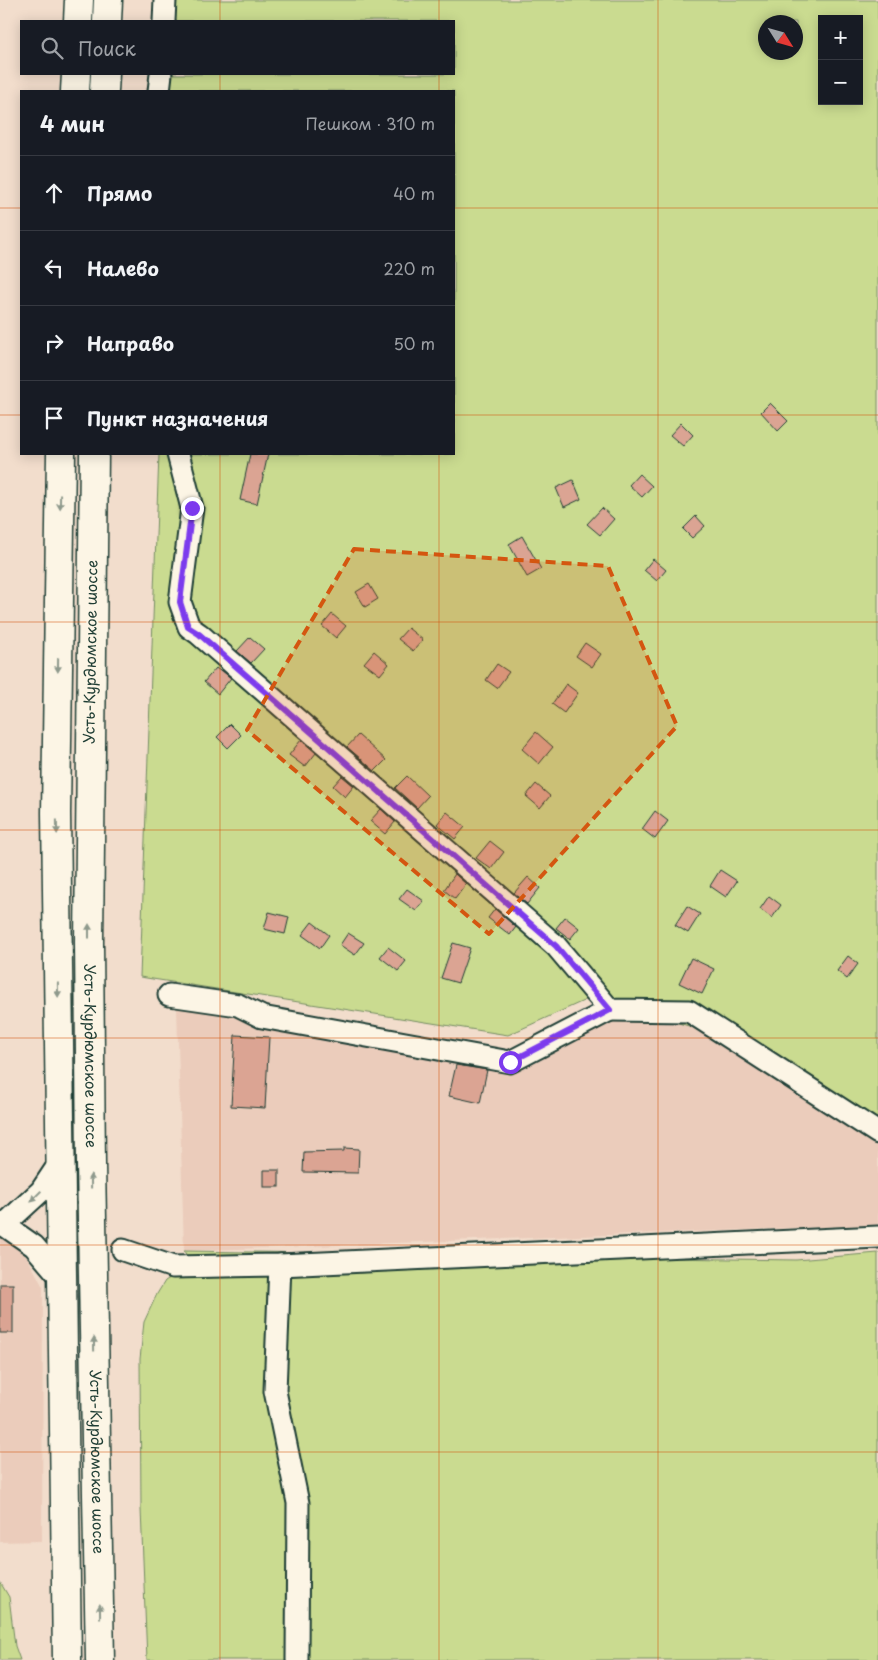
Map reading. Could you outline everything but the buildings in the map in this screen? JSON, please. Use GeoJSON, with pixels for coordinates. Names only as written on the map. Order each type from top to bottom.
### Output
{"type":"FeatureCollection","features":[{"type":"Feature","properties":{"kind":"main road"},"geometry":{"type":"LineString","coordinates":[[78,20],[79,0]]}},
{"type":"Feature","properties":{"kind":"main road"},"geometry":{"type":"LineString","coordinates":[[107,20],[108,0]]}},
{"type":"Feature","properties":{"kind":"main road"},"geometry":{"type":"LineString","coordinates":[[75,90],[76,75]]}},
{"type":"Feature","properties":{"kind":"main road"},"geometry":{"type":"LineString","coordinates":[[104,90],[105,75]]}},
{"type":"Feature","properties":{"kind":"main road","name":"Усть-Курдюмское шоссе"},"geometry":{"type":"LineString","coordinates":[[61,455],[56,823],[67,1660]]}},
{"type":"Feature","properties":{"kind":"main road","name":"Усть-Курдюмское шоссе"},"geometry":{"type":"LineString","coordinates":[[94,455],[89,951],[100,1660]]}},
{"type":"Feature","properties":{"kind":"street"},"geometry":{"type":"LineString","coordinates":[[164,0],[164,20]]}},
{"type":"Feature","properties":{"kind":"street"},"geometry":{"type":"LineString","coordinates":[[159,90],[161,75]]}},
{"type":"Feature","properties":{"kind":"street"},"geometry":{"type":"LineString","coordinates":[[178,455],[192,508],[180,602],[188,627],[199,634],[556,946],[610,1010]]}},
{"type":"Feature","properties":{"kind":"street"},"geometry":{"type":"LineString","coordinates":[[169,995],[238,1004],[262,1017],[510,1062],[610,1010],[689,1011],[878,1133]]}},
{"type":"Feature","properties":{"kind":"street"},"geometry":{"type":"LineString","coordinates":[[61,1161],[41,1191],[2,1225],[34,1246],[63,1280]]}},
{"type":"Feature","properties":{"kind":"street"},"geometry":{"type":"LineString","coordinates":[[123,1250],[173,1267],[280,1265],[878,1237]]}},
{"type":"Feature","properties":{"kind":"street"},"geometry":{"type":"LineString","coordinates":[[280,1265],[275,1391],[298,1503],[297,1660]]}},
{"type":"Feature","properties":{"kind":"highlighted area"},"geometry":{"type":"Polygon","coordinates":[[[354,549],[608,566],[677,726],[489,934],[247,730],[354,549]]]}},
{"type":"Feature","properties":{"kind":"shaded area"},"geometry":{"type":"Polygon","coordinates":[[[177,1007],[514,1067],[610,1016],[693,1019],[878,1139],[878,1225],[184,1251],[177,1007]]]}},
{"type":"Feature","properties":{"kind":"shaded area"},"geometry":{"type":"Polygon","coordinates":[[[0,1235],[26,1255],[43,1287],[42,1541],[0,1542],[0,1235]]]}},
{"type":"Feature","properties":{"kind":"green space"},"geometry":{"type":"Polygon","coordinates":[[[174,0],[878,0],[878,1124],[756,1045],[590,998],[508,1035],[140,977],[159,455],[455,455],[455,90],[171,90],[172,75],[455,75],[455,20],[174,20],[174,0]]]}},
{"type":"Feature","properties":{"kind":"green space"},"geometry":{"type":"Polygon","coordinates":[[[184,1251],[796,1260],[878,1253],[878,1660],[147,1660],[141,1509],[140,1359],[144,1322],[165,1281],[176,1274],[195,1270],[184,1251]]]}},
{"type":"Feature","properties":{"kind":"green space"},"geometry":{"type":"Polygon","coordinates":[[[0,1582],[9,1597],[15,1646],[20,1660],[0,1660],[0,1582]]]}},
{"type":"Feature","properties":{"kind":"route"},"geometry":{"type":"LineString","coordinates":[[192,508],[180,602],[188,627],[199,634],[556,946],[610,1010],[510,1062]]}}]}
